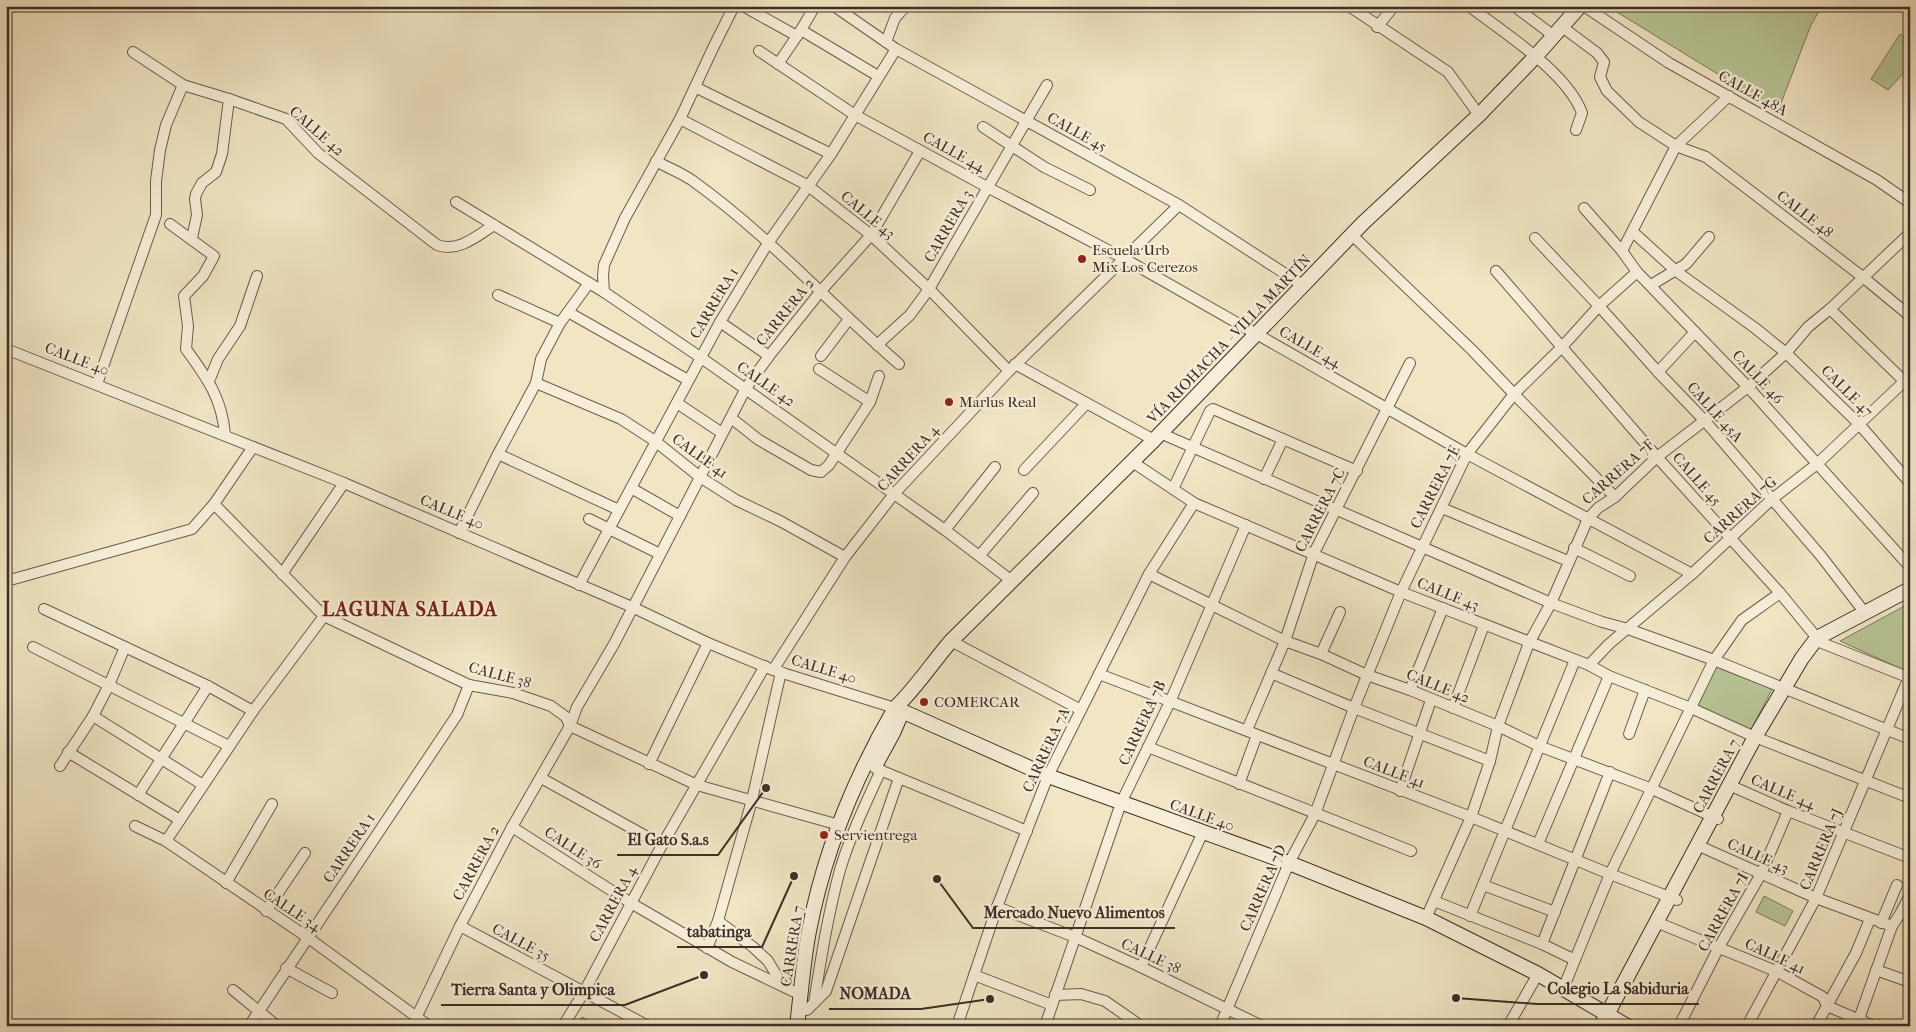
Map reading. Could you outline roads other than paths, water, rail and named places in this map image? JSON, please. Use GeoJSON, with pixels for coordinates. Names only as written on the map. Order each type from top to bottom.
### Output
{"type":"FeatureCollection","features":[{"type":"Feature","properties":{"kind":"main road","name":"VÍA RIOHACHA - VILLA MARTÍN"},"geometry":{"type":"LineString","coordinates":[[901,706],[935,659],[951,641],[1157,436],[1352,235],[1479,115],[1582,6]]}},
{"type":"Feature","properties":{"kind":"main road","name":"CARRERA 7"},"geometry":{"type":"LineString","coordinates":[[1608,1021],[1758,739],[1787,689],[1820,641],[1865,613],[1908,595]]}},
{"type":"Feature","properties":{"kind":"main road","name":"CARRERA 7"},"geometry":{"type":"LineString","coordinates":[[1820,641],[1908,595]]}},
{"type":"Feature","properties":{"kind":"main road","name":"CARRERA 7"},"geometry":{"type":"LineString","coordinates":[[805,1026],[811,1006],[816,937],[826,891],[853,811],[901,706]]}},
{"type":"Feature","properties":{"kind":"main road","name":"CALLE 40"},"geometry":{"type":"LineString","coordinates":[[901,706],[1048,776],[1289,863],[1426,918],[1538,974],[1608,1021],[1628,1026]]}},
{"type":"Feature","properties":{"kind":"main road","name":"CARRERA 7"},"geometry":{"type":"LineString","coordinates":[[797,1026],[808,933],[818,890],[848,800],[874,767]]}},
{"type":"Feature","properties":{"kind":"street"},"geometry":{"type":"LineString","coordinates":[[604,292],[604,265],[625,218],[680,120],[734,6]]}},
{"type":"Feature","properties":{"kind":"street"},"geometry":{"type":"LineString","coordinates":[[743,6],[799,33],[878,76]]}},
{"type":"Feature","properties":{"kind":"street"},"geometry":{"type":"LineString","coordinates":[[778,64],[814,6]]}},
{"type":"Feature","properties":{"kind":"street"},"geometry":{"type":"LineString","coordinates":[[886,42],[896,18],[906,6]]}},
{"type":"Feature","properties":{"kind":"street"},"geometry":{"type":"LineString","coordinates":[[1349,6],[1448,72],[1479,115]]}},
{"type":"Feature","properties":{"kind":"street"},"geometry":{"type":"LineString","coordinates":[[1377,26],[1394,6]]}},
{"type":"Feature","properties":{"kind":"street"},"geometry":{"type":"LineString","coordinates":[[1469,6],[1535,57],[1563,82],[1582,113],[1576,130]]}},
{"type":"Feature","properties":{"kind":"street"},"geometry":{"type":"LineString","coordinates":[[1514,6],[1557,31]]}},
{"type":"Feature","properties":{"kind":"street","name":"CALLE 48A"},"geometry":{"type":"LineString","coordinates":[[1582,6],[1669,63],[1877,180],[1910,203]]}},
{"type":"Feature","properties":{"kind":"street","name":"CALLE 45"},"geometry":{"type":"LineString","coordinates":[[841,8],[896,49],[1179,206],[1304,286]]}},
{"type":"Feature","properties":{"kind":"street","name":"CALLE 48"},"geometry":{"type":"LineString","coordinates":[[1557,31],[1597,53],[1604,62],[1600,77],[1607,91],[1639,122],[1676,146],[1706,157],[1864,278],[1910,316]]}},
{"type":"Feature","properties":{"kind":"street","name":"CARRERA 1"},"geometry":{"type":"LineString","coordinates":[[579,585],[677,403],[700,356],[720,322],[768,243],[807,185],[831,154],[896,49]]}},
{"type":"Feature","properties":{"kind":"street","name":"CALLE 44"},"geometry":{"type":"LineString","coordinates":[[759,51],[855,115],[987,188],[1125,259],[1468,454],[1692,574]]}},
{"type":"Feature","properties":{"kind":"street","name":"CALLE 42"},"geometry":{"type":"LineString","coordinates":[[133,52],[183,85],[229,98],[286,119],[318,153],[437,245],[442,247],[458,246],[494,225]]}},
{"type":"Feature","properties":{"kind":"street"},"geometry":{"type":"LineString","coordinates":[[97,384],[156,215],[156,181],[160,150],[166,125],[183,85]]}},
{"type":"Feature","properties":{"kind":"street","name":"CARRERA 3"},"geometry":{"type":"LineString","coordinates":[[877,345],[910,315],[929,289],[1047,85]]}},
{"type":"Feature","properties":{"kind":"street"},"geometry":{"type":"LineString","coordinates":[[696,87],[831,154]]}},
{"type":"Feature","properties":{"kind":"street"},"geometry":{"type":"LineString","coordinates":[[1622,252],[1676,146],[1729,96]]}},
{"type":"Feature","properties":{"kind":"street"},"geometry":{"type":"LineString","coordinates":[[192,238],[197,215],[196,194],[202,182],[216,172],[222,154],[229,98]]}},
{"type":"Feature","properties":{"kind":"street","name":"CALLE 43"},"geometry":{"type":"LineString","coordinates":[[680,120],[807,185],[870,236],[1012,368],[1157,436],[1192,447],[1550,602],[1602,622],[1628,628],[1787,689]]}},
{"type":"Feature","properties":{"kind":"street"},"geometry":{"type":"LineString","coordinates":[[983,127],[1044,167],[1090,190]]}},
{"type":"Feature","properties":{"kind":"street","name":"CARRERA 2"},"geometry":{"type":"LineString","coordinates":[[422,1023],[460,926],[512,827],[570,726],[577,707],[614,644],[746,388],[820,292],[870,236],[920,150]]}},
{"type":"Feature","properties":{"kind":"street"},"geometry":{"type":"LineString","coordinates":[[656,161],[692,180],[768,243],[899,364]]}},
{"type":"Feature","properties":{"kind":"street","name":"CALLE 42"},"geometry":{"type":"LineString","coordinates":[[456,202],[604,292],[700,356],[980,555],[1012,581]]}},
{"type":"Feature","properties":{"kind":"street","name":"CARRERA 4"},"geometry":{"type":"LineString","coordinates":[[563,1026],[584,992],[662,844],[697,785],[845,556],[894,494],[1012,368],[1179,206]]}},
{"type":"Feature","properties":{"kind":"street","name":"CALLE 46"},"geometry":{"type":"LineString","coordinates":[[1584,208],[1638,272],[1748,387],[1910,567]]}},
{"type":"Feature","properties":{"kind":"street"},"geometry":{"type":"LineString","coordinates":[[170,224],[192,238],[214,256],[203,276],[186,293],[183,299],[188,326],[186,349],[209,381],[224,416],[225,435]]}},
{"type":"Feature","properties":{"kind":"street","name":"CALLE 47"},"geometry":{"type":"LineString","coordinates":[[1632,232],[1676,271],[1755,328],[1786,353],[1859,424],[1910,483]]}},
{"type":"Feature","properties":{"kind":"street","name":"CARRERA 7F"},"geometry":{"type":"LineString","coordinates":[[1426,918],[1472,817],[1490,761],[1498,726],[1528,643],[1550,602],[1588,519],[1598,508],[1615,497],[1658,457],[1748,387],[1786,353],[1808,327],[1864,278],[1910,233]]}},
{"type":"Feature","properties":{"kind":"street"},"geometry":{"type":"LineString","coordinates":[[1352,235],[1472,350],[1615,497]]}},
{"type":"Feature","properties":{"kind":"street"},"geometry":{"type":"LineString","coordinates":[[1652,285],[1686,264],[1709,236]]}},
{"type":"Feature","properties":{"kind":"street","name":"CALLE 45A"},"geometry":{"type":"LineString","coordinates":[[1535,238],[1705,421],[1821,556],[1865,613]]}},
{"type":"Feature","properties":{"kind":"street","name":"CALLE 45"},"geometry":{"type":"LineString","coordinates":[[1496,271],[1561,348],[1780,593],[1820,641]]}},
{"type":"Feature","properties":{"kind":"street","name":"CARRERA 7E"},"geometry":{"type":"LineString","coordinates":[[1333,764],[1367,676],[1422,546],[1468,454],[1514,394],[1561,348],[1599,306],[1638,272]]}},
{"type":"Feature","properties":{"kind":"street"},"geometry":{"type":"LineString","coordinates":[[209,381],[218,359],[240,326],[257,276]]}},
{"type":"Feature","properties":{"kind":"street"},"geometry":{"type":"LineString","coordinates":[[459,533],[498,454],[536,384],[542,360],[560,323],[589,283]]}},
{"type":"Feature","properties":{"kind":"street"},"geometry":{"type":"LineString","coordinates":[[498,295],[560,323]]}},
{"type":"Feature","properties":{"kind":"street"},"geometry":{"type":"LineString","coordinates":[[1830,309],[1907,379]]}},
{"type":"Feature","properties":{"kind":"street"},"geometry":{"type":"LineString","coordinates":[[568,312],[688,380]]}},
{"type":"Feature","properties":{"kind":"street"},"geometry":{"type":"LineString","coordinates":[[822,356],[849,319]]}},
{"type":"Feature","properties":{"kind":"street"},"geometry":{"type":"LineString","coordinates":[[720,322],[769,356]]}},
{"type":"Feature","properties":{"kind":"street"},"geometry":{"type":"LineString","coordinates":[[1658,372],[1695,332]]}},
{"type":"Feature","properties":{"kind":"street","name":"CALLE 40"},"geometry":{"type":"LineString","coordinates":[[6,349],[344,483],[632,607],[708,643],[773,669],[901,706]]}},
{"type":"Feature","properties":{"kind":"street","name":"CARRERA 7C"},"geometry":{"type":"LineString","coordinates":[[1247,730],[1285,641],[1314,553],[1410,363]]}},
{"type":"Feature","properties":{"kind":"street"},"geometry":{"type":"LineString","coordinates":[[819,369],[870,402]]}},
{"type":"Feature","properties":{"kind":"street"},"geometry":{"type":"LineString","coordinates":[[730,418],[759,440],[811,470],[820,472],[829,465],[870,402],[879,376]]}},
{"type":"Feature","properties":{"kind":"street","name":"CARRERA 7G"},"geometry":{"type":"LineString","coordinates":[[1588,665],[1609,644],[1692,574],[1772,499],[1817,464],[1907,379]]}},
{"type":"Feature","properties":{"kind":"street","name":"CALLE 41"},"geometry":{"type":"LineString","coordinates":[[536,384],[621,419],[655,442],[700,477],[736,500],[845,556]]}},
{"type":"Feature","properties":{"kind":"street"},"geometry":{"type":"LineString","coordinates":[[677,403],[722,433]]}},
{"type":"Feature","properties":{"kind":"street"},"geometry":{"type":"LineString","coordinates":[[1024,470],[1086,404]]}},
{"type":"Feature","properties":{"kind":"street"},"geometry":{"type":"LineString","coordinates":[[1173,489],[1210,411],[1213,409],[1356,471]]}},
{"type":"Feature","properties":{"kind":"street"},"geometry":{"type":"LineString","coordinates":[[1264,479],[1283,439]]}},
{"type":"Feature","properties":{"kind":"street"},"geometry":{"type":"LineString","coordinates":[[6,580],[192,529],[214,504],[253,447]]}},
{"type":"Feature","properties":{"kind":"street"},"geometry":{"type":"LineString","coordinates":[[498,454],[619,510]]}},
{"type":"Feature","properties":{"kind":"street","name":"CALLE 43"},"geometry":{"type":"LineString","coordinates":[[1130,461],[1194,503],[1402,592],[1588,665],[1608,676],[1691,708],[1758,739]]}},
{"type":"Feature","properties":{"kind":"street"},"geometry":{"type":"LineString","coordinates":[[945,530],[995,468]]}},
{"type":"Feature","properties":{"kind":"street"},"geometry":{"type":"LineString","coordinates":[[282,574],[344,483]]}},
{"type":"Feature","properties":{"kind":"street"},"geometry":{"type":"LineString","coordinates":[[631,488],[680,516]]}},
{"type":"Feature","properties":{"kind":"street"},"geometry":{"type":"LineString","coordinates":[[980,555],[1033,493]]}},
{"type":"Feature","properties":{"kind":"street","name":"CARRERA 7A"},"geometry":{"type":"LineString","coordinates":[[957,1026],[997,907],[1048,776],[1149,574],[1194,503]]}},
{"type":"Feature","properties":{"kind":"street","name":"CALLE 38"},"geometry":{"type":"LineString","coordinates":[[214,504],[324,616],[469,685],[513,693],[551,706],[566,717],[570,726],[697,785],[839,825]]}},
{"type":"Feature","properties":{"kind":"street"},"geometry":{"type":"LineString","coordinates":[[1442,508],[1568,561]]}},
{"type":"Feature","properties":{"kind":"street"},"geometry":{"type":"LineString","coordinates":[[589,519],[660,554]]}},
{"type":"Feature","properties":{"kind":"street","name":"CARRERA 7B"},"geometry":{"type":"LineString","coordinates":[[1045,1026],[1121,803],[1170,702],[1246,524]]}},
{"type":"Feature","properties":{"kind":"street"},"geometry":{"type":"LineString","coordinates":[[1574,548],[1630,576]]}},
{"type":"Feature","properties":{"kind":"street","name":"CALLE 42"},"geometry":{"type":"LineString","coordinates":[[1149,574],[1285,641],[1321,654],[1367,676],[1410,690],[1498,726],[1539,746],[1575,758],[1652,789],[1715,818]]}},
{"type":"Feature","properties":{"kind":"street"},"geometry":{"type":"LineString","coordinates":[[1563,989],[1610,874],[1714,660],[1742,620],[1780,593]]}},
{"type":"Feature","properties":{"kind":"street"},"geometry":{"type":"LineString","coordinates":[[1410,690],[1443,608]]}},
{"type":"Feature","properties":{"kind":"street"},"geometry":{"type":"LineString","coordinates":[[44,609],[208,686],[253,710]]}},
{"type":"Feature","properties":{"kind":"street"},"geometry":{"type":"LineString","coordinates":[[1321,654],[1340,612]]}},
{"type":"Feature","properties":{"kind":"street"},"geometry":{"type":"LineString","coordinates":[[166,841],[253,710],[324,616]]}},
{"type":"Feature","properties":{"kind":"street"},"geometry":{"type":"LineString","coordinates":[[1452,708],[1484,625]]}},
{"type":"Feature","properties":{"kind":"street"},"geometry":{"type":"LineString","coordinates":[[951,641],[1081,710]]}},
{"type":"Feature","properties":{"kind":"street"},"geometry":{"type":"LineString","coordinates":[[1820,641],[1910,677]]}},
{"type":"Feature","properties":{"kind":"street"},"geometry":{"type":"LineString","coordinates":[[649,764],[708,643]]}},
{"type":"Feature","properties":{"kind":"street"},"geometry":{"type":"LineString","coordinates":[[33,647],[229,746]]}},
{"type":"Feature","properties":{"kind":"street"},"geometry":{"type":"LineString","coordinates":[[60,766],[93,716],[109,686],[125,647]]}},
{"type":"Feature","properties":{"kind":"street"},"geometry":{"type":"LineString","coordinates":[[1470,916],[1575,660]]}},
{"type":"Feature","properties":{"kind":"street"},"geometry":{"type":"LineString","coordinates":[[707,948],[718,920],[752,800],[773,669]]}},
{"type":"Feature","properties":{"kind":"street"},"geometry":{"type":"LineString","coordinates":[[1271,673],[1354,708],[1490,761]]}},
{"type":"Feature","properties":{"kind":"street","name":"CALLE 41"},"geometry":{"type":"LineString","coordinates":[[1099,674],[1472,817],[1673,898]]}},
{"type":"Feature","properties":{"kind":"street"},"geometry":{"type":"LineString","coordinates":[[1538,844],[1608,676]]}},
{"type":"Feature","properties":{"kind":"street","name":"CARRERA 7J"},"geometry":{"type":"LineString","coordinates":[[1747,1026],[1778,972],[1816,898],[1910,677]]}},
{"type":"Feature","properties":{"kind":"street","name":"CARRERA 1"},"geometry":{"type":"LineString","coordinates":[[248,1026],[260,1011],[286,968],[456,715],[469,685]]}},
{"type":"Feature","properties":{"kind":"street"},"geometry":{"type":"LineString","coordinates":[[138,795],[208,686]]}},
{"type":"Feature","properties":{"kind":"street"},"geometry":{"type":"LineString","coordinates":[[1787,689],[1910,739]]}},
{"type":"Feature","properties":{"kind":"street"},"geometry":{"type":"LineString","coordinates":[[1629,734],[1646,690]]}},
{"type":"Feature","properties":{"kind":"street"},"geometry":{"type":"LineString","coordinates":[[1400,791],[1418,733],[1431,700]]}},
{"type":"Feature","properties":{"kind":"street"},"geometry":{"type":"LineString","coordinates":[[93,716],[203,785]]}},
{"type":"Feature","properties":{"kind":"street"},"geometry":{"type":"LineString","coordinates":[[1239,784],[1257,735]]}},
{"type":"Feature","properties":{"kind":"street"},"geometry":{"type":"LineString","coordinates":[[1758,739],[1910,798]]}},
{"type":"Feature","properties":{"kind":"street"},"geometry":{"type":"LineString","coordinates":[[1148,748],[1411,851]]}},
{"type":"Feature","properties":{"kind":"street"},"geometry":{"type":"LineString","coordinates":[[68,752],[180,820]]}},
{"type":"Feature","properties":{"kind":"street","name":"CARRERA 7D"},"geometry":{"type":"LineString","coordinates":[[1220,1026],[1289,863],[1315,814],[1333,764]]}},
{"type":"Feature","properties":{"kind":"street"},"geometry":{"type":"LineString","coordinates":[[874,767],[1026,831]]}},
{"type":"Feature","properties":{"kind":"street"},"geometry":{"type":"LineString","coordinates":[[1542,944],[1610,772]]}},
{"type":"Feature","properties":{"kind":"street"},"geometry":{"type":"LineString","coordinates":[[541,778],[662,844]]}},
{"type":"Feature","properties":{"kind":"street"},"geometry":{"type":"LineString","coordinates":[[811,1006],[826,991],[899,778]]}},
{"type":"Feature","properties":{"kind":"street","name":"CALLE 44"},"geometry":{"type":"LineString","coordinates":[[1732,787],[1788,811],[1910,858]]}},
{"type":"Feature","properties":{"kind":"street"},"geometry":{"type":"LineString","coordinates":[[226,883],[272,804]]}},
{"type":"Feature","properties":{"kind":"street","name":"CARRERA 7I"},"geometry":{"type":"LineString","coordinates":[[1679,1026],[1719,948],[1761,874],[1788,811]]}},
{"type":"Feature","properties":{"kind":"street","name":"CALLE 34"},"geometry":{"type":"LineString","coordinates":[[135,826],[166,841],[266,911],[307,937],[422,1023]]}},
{"type":"Feature","properties":{"kind":"street","name":"CALLE 36"},"geometry":{"type":"LineString","coordinates":[[512,827],[631,903],[707,948],[801,995]]}},
{"type":"Feature","properties":{"kind":"street"},"geometry":{"type":"LineString","coordinates":[[1141,967],[1203,832]]}},
{"type":"Feature","properties":{"kind":"street","name":"CALLE 43"},"geometry":{"type":"LineString","coordinates":[[1700,847],[1816,898],[1892,926]]}},
{"type":"Feature","properties":{"kind":"street"},"geometry":{"type":"LineString","coordinates":[[266,911],[305,853]]}},
{"type":"Feature","properties":{"kind":"street"},"geometry":{"type":"LineString","coordinates":[[1483,885],[1555,912]]}},
{"type":"Feature","properties":{"kind":"street"},"geometry":{"type":"LineString","coordinates":[[1881,923],[1897,885]]}},
{"type":"Feature","properties":{"kind":"street"},"geometry":{"type":"LineString","coordinates":[[1859,1019],[1892,926],[1905,916],[1910,895]]}},
{"type":"Feature","properties":{"kind":"street"},"geometry":{"type":"LineString","coordinates":[[1434,901],[1542,944],[1575,960]]}},
{"type":"Feature","properties":{"kind":"street","name":"CALLE 38"},"geometry":{"type":"LineString","coordinates":[[997,907],[1075,937],[1262,1026]]}},
{"type":"Feature","properties":{"kind":"street"},"geometry":{"type":"LineString","coordinates":[[1816,1026],[1856,953],[1870,919]]}},
{"type":"Feature","properties":{"kind":"street"},"geometry":{"type":"LineString","coordinates":[[718,920],[768,961],[784,987]]}},
{"type":"Feature","properties":{"kind":"street","name":"CALLE 41"},"geometry":{"type":"LineString","coordinates":[[1660,924],[1778,972],[1823,997],[1828,1006],[1874,1026]]}},
{"type":"Feature","properties":{"kind":"street","name":"CALLE 35"},"geometry":{"type":"LineString","coordinates":[[460,926],[648,1026]]}},
{"type":"Feature","properties":{"kind":"street"},"geometry":{"type":"LineString","coordinates":[[286,968],[332,993]]}},
{"type":"Feature","properties":{"kind":"street"},"geometry":{"type":"LineString","coordinates":[[1876,970],[1910,982]]}},
{"type":"Feature","properties":{"kind":"street"},"geometry":{"type":"LineString","coordinates":[[1508,1026],[1538,974]]}},
{"type":"Feature","properties":{"kind":"street"},"geometry":{"type":"LineString","coordinates":[[974,975],[1053,1000],[1081,994],[1105,1001],[1141,1026]]}},
{"type":"Feature","properties":{"kind":"street"},"geometry":{"type":"LineString","coordinates":[[233,990],[278,1026]]}},
{"type":"Feature","properties":{"kind":"place","name":"Escuela Urb Mix Los Cerezos"},"geometry":{"type":"Point","coordinates":[1082,259]}},
{"type":"Feature","properties":{"kind":"place","name":"Marlus Real"},"geometry":{"type":"Point","coordinates":[949,402]}},
{"type":"Feature","properties":{"kind":"place","name":"COMERCAR"},"geometry":{"type":"Point","coordinates":[924,702]}},
{"type":"Feature","properties":{"kind":"place","name":"El Gato S.a.s"},"geometry":{"type":"Point","coordinates":[766,788]}},
{"type":"Feature","properties":{"kind":"place","name":"Servientrega"},"geometry":{"type":"Point","coordinates":[824,835]}},
{"type":"Feature","properties":{"kind":"place","name":"tabatinga"},"geometry":{"type":"Point","coordinates":[794,876]}},
{"type":"Feature","properties":{"kind":"place","name":"Mercado Nuevo Alimentos"},"geometry":{"type":"Point","coordinates":[937,879]}},
{"type":"Feature","properties":{"kind":"place","name":"Tierra Santa y Olimpica"},"geometry":{"type":"Point","coordinates":[704,975]}},
{"type":"Feature","properties":{"kind":"place","name":"Colegio La Sabiduria"},"geometry":{"type":"Point","coordinates":[1456,998]}},
{"type":"Feature","properties":{"kind":"place","name":"NOMADA"},"geometry":{"type":"Point","coordinates":[990,999]}},
{"type":"Feature","properties":{"kind":"district","name":"LAGUNA SALADA"},"geometry":{"type":"Point","coordinates":[410,609]}}]}
